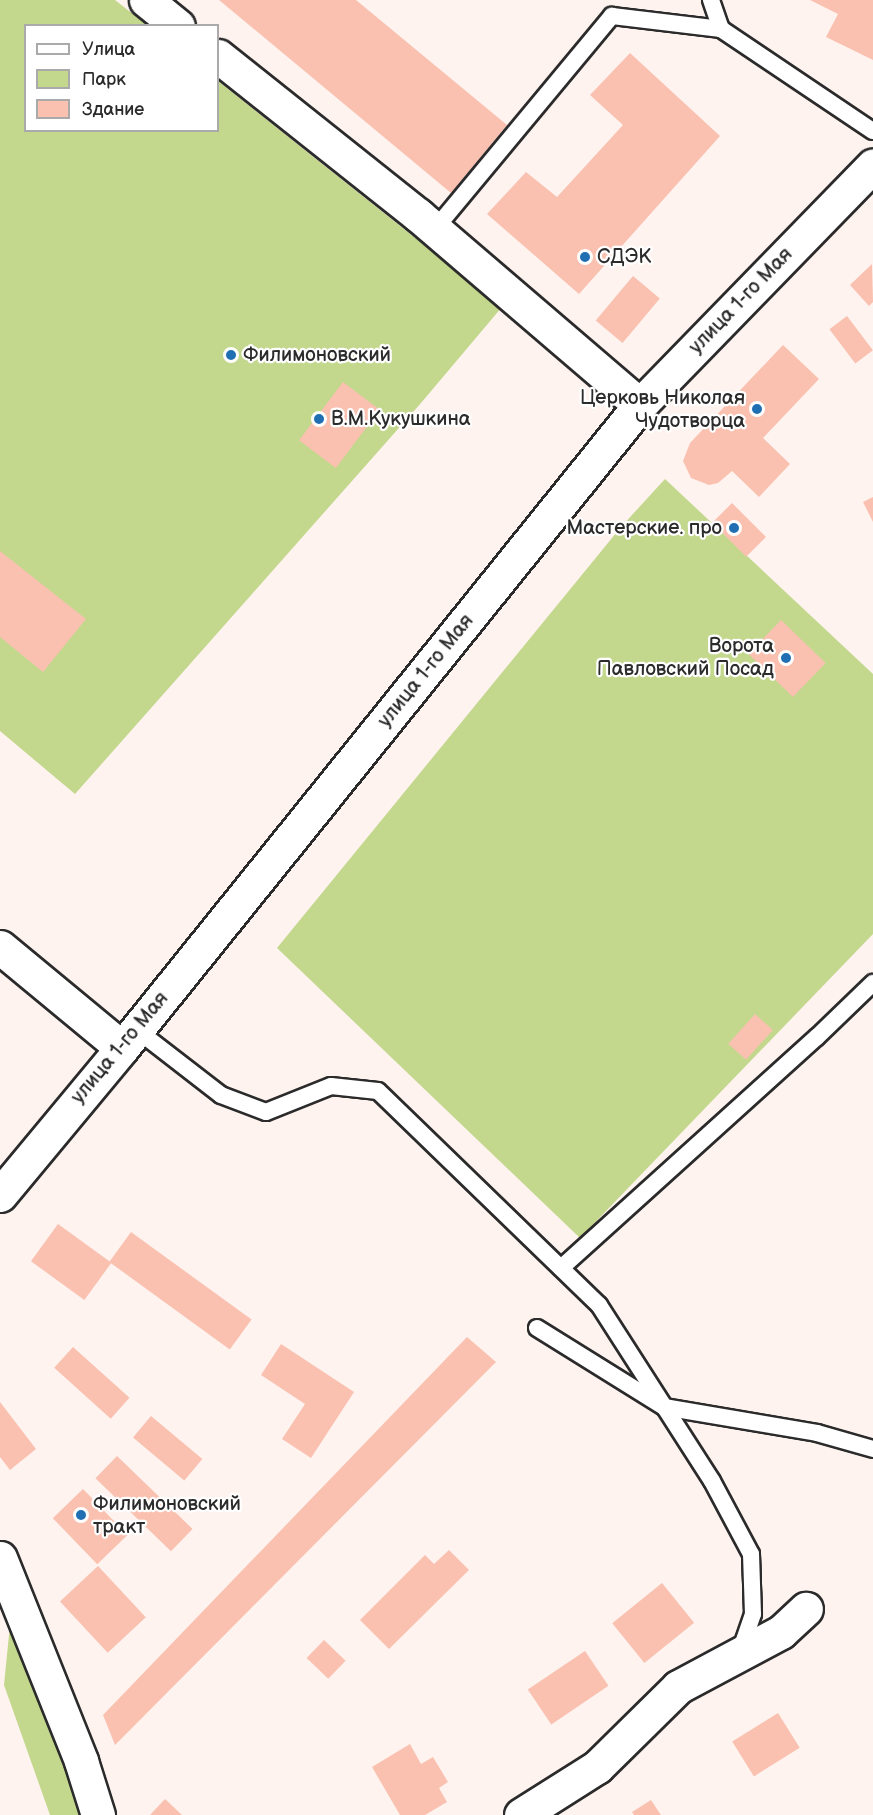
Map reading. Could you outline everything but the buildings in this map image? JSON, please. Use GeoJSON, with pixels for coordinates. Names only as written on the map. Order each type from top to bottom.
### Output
{"type":"FeatureCollection","features":[{"type":"Feature","properties":{"kind":"street"},"geometry":{"type":"LineString","coordinates":[[146,0],[176,24]]}},
{"type":"Feature","properties":{"kind":"street"},"geometry":{"type":"LineString","coordinates":[[219,57],[435,229],[640,405]]}},
{"type":"Feature","properties":{"kind":"street","name":"улица 1-го Мая"},"geometry":{"type":"LineString","coordinates":[[0,1195],[130,1039],[640,405],[873,165]]}},
{"type":"Feature","properties":{"kind":"street"},"geometry":{"type":"LineString","coordinates":[[0,947],[130,1039]]}},
{"type":"Feature","properties":{"kind":"street"},"geometry":{"type":"LineString","coordinates":[[0,1558],[81,1761],[98,1815]]}},
{"type":"Feature","properties":{"kind":"street"},"geometry":{"type":"LineString","coordinates":[[521,1815],[597,1767],[678,1687],[781,1632],[806,1609]]}},
{"type":"Feature","properties":{"kind":"lane"},"geometry":{"type":"LineString","coordinates":[[711,0],[721,29]]}},
{"type":"Feature","properties":{"kind":"lane"},"geometry":{"type":"LineString","coordinates":[[435,229],[612,16],[721,29],[873,131]]}},
{"type":"Feature","properties":{"kind":"lane"},"geometry":{"type":"LineString","coordinates":[[561,1268],[800,1053],[873,983]]}},
{"type":"Feature","properties":{"kind":"lane"},"geometry":{"type":"LineString","coordinates":[[130,1039],[221,1095],[266,1112],[331,1086],[378,1091],[599,1305],[712,1482],[751,1554],[753,1614],[740,1653]]}},
{"type":"Feature","properties":{"kind":"lane"},"geometry":{"type":"LineString","coordinates":[[537,1328],[664,1407],[817,1433],[873,1449]]}},
{"type":"Feature","properties":{"kind":"green space","name":"Филимоновский"},"geometry":{"type":"Polygon","coordinates":[[[0,0],[115,0],[146,24],[24,24],[24,132],[219,132],[219,82],[502,307],[421,403],[75,794],[0,731],[0,0]]]}},
{"type":"Feature","properties":{"kind":"green space"},"geometry":{"type":"Polygon","coordinates":[[[665,479],[873,674],[873,934],[580,1238],[277,948],[621,527],[665,479]]]}},
{"type":"Feature","properties":{"kind":"green space"},"geometry":{"type":"Polygon","coordinates":[[[10,1625],[83,1815],[50,1815],[4,1685],[10,1625]]]}},
{"type":"Feature","properties":{"kind":"place","name":"СДЭК"},"geometry":{"type":"Point","coordinates":[585,257]}},
{"type":"Feature","properties":{"kind":"place","name":"Филимоновский"},"geometry":{"type":"Point","coordinates":[231,355]}},
{"type":"Feature","properties":{"kind":"place","name":"Церковь Николая Чудотворца"},"geometry":{"type":"Point","coordinates":[757,409]}},
{"type":"Feature","properties":{"kind":"place","name":"В.М.Кукушкина"},"geometry":{"type":"Point","coordinates":[319,419]}},
{"type":"Feature","properties":{"kind":"place","name":"Мастерские. про"},"geometry":{"type":"Point","coordinates":[734,528]}},
{"type":"Feature","properties":{"kind":"place","name":"Ворота Павловский Посад"},"geometry":{"type":"Point","coordinates":[786,658]}},
{"type":"Feature","properties":{"kind":"place","name":"Филимоновский тракт"},"geometry":{"type":"Point","coordinates":[81,1515]}}]}
